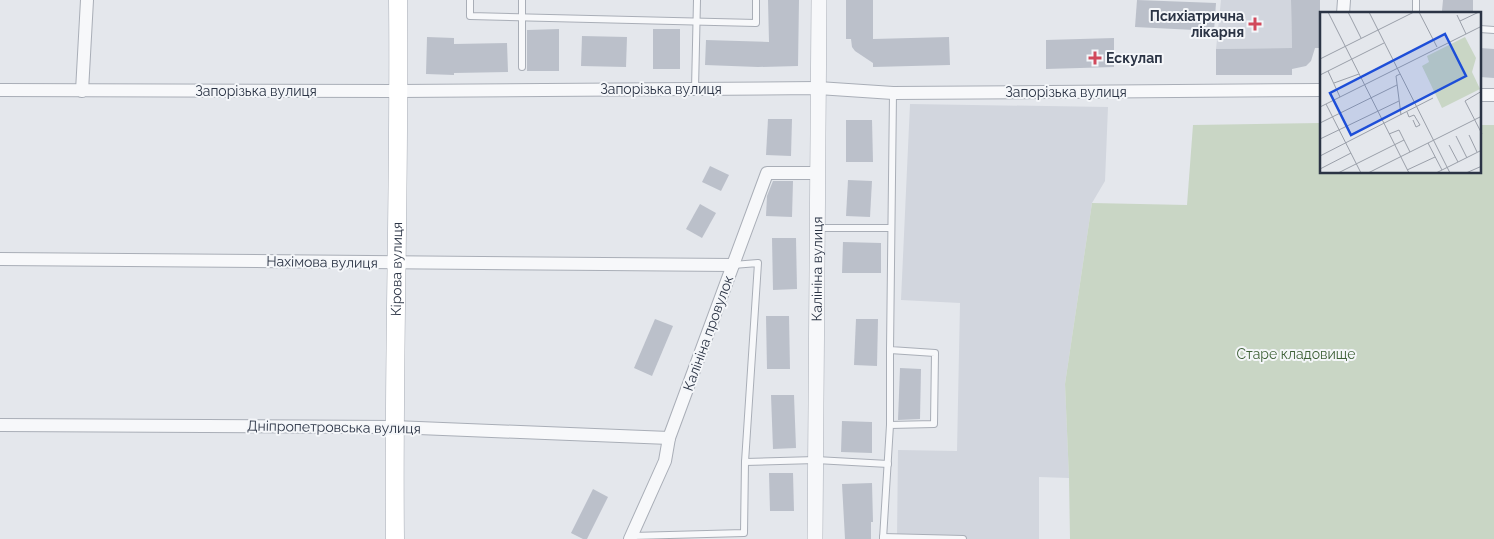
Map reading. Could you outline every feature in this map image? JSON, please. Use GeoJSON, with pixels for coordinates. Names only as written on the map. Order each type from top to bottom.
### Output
{"type":"FeatureCollection","features":[{"type":"Feature","properties":{"kind":"main road","name":"Кірова вулиця"},"geometry":{"type":"LineString","coordinates":[[395,539],[394,427],[398,263],[398,0]]}},
{"type":"Feature","properties":{"kind":"street"},"geometry":{"type":"LineString","coordinates":[[82,91],[87,0]]}},
{"type":"Feature","properties":{"kind":"street","name":"Калініна вулиця"},"geometry":{"type":"LineString","coordinates":[[815,539],[819,0]]}},
{"type":"Feature","properties":{"kind":"street","name":"Запорізька вулиця"},"geometry":{"type":"LineString","coordinates":[[0,90],[399,91],[818,88],[893,93],[1320,90]]}},
{"type":"Feature","properties":{"kind":"street","name":"Калініна провулок"},"geometry":{"type":"LineString","coordinates":[[631,538],[665,461],[669,438],[767,173],[817,173]]}},
{"type":"Feature","properties":{"kind":"street","name":"Нахімова вулиця"},"geometry":{"type":"LineString","coordinates":[[0,258],[733,265]]}},
{"type":"Feature","properties":{"kind":"street","name":"Дніпропетровська вулиця"},"geometry":{"type":"LineString","coordinates":[[0,425],[394,427],[669,438]]}},
{"type":"Feature","properties":{"kind":"lane"},"geometry":{"type":"LineString","coordinates":[[470,0],[470,16],[756,23],[756,0]]}},
{"type":"Feature","properties":{"kind":"lane"},"geometry":{"type":"LineString","coordinates":[[522,0],[522,67]]}},
{"type":"Feature","properties":{"kind":"lane"},"geometry":{"type":"LineString","coordinates":[[695,89],[697,0]]}},
{"type":"Feature","properties":{"kind":"lane"},"geometry":{"type":"LineString","coordinates":[[893,93],[890,425],[884,538],[962,539]]}},
{"type":"Feature","properties":{"kind":"lane"},"geometry":{"type":"LineString","coordinates":[[818,228],[891,228]]}},
{"type":"Feature","properties":{"kind":"lane"},"geometry":{"type":"LineString","coordinates":[[631,538],[744,533],[745,462],[758,262],[733,265]]}},
{"type":"Feature","properties":{"kind":"lane"},"geometry":{"type":"LineString","coordinates":[[890,350],[935,352],[934,424],[890,425]]}},
{"type":"Feature","properties":{"kind":"lane"},"geometry":{"type":"LineString","coordinates":[[745,462],[816,460],[888,464]]}},
{"type":"Feature","properties":{"kind":"shaded area","name":"Психіатрична лікарня"},"geometry":{"type":"Polygon","coordinates":[[[1221,0],[1291,0],[1292,48],[1216,49],[1221,0]]]}},
{"type":"Feature","properties":{"kind":"shaded area"},"geometry":{"type":"Polygon","coordinates":[[[910,104],[1108,107],[1105,181],[1092,203],[1065,384],[1069,478],[1039,477],[1039,539],[897,539],[898,450],[957,451],[960,303],[901,300],[910,104]]]}},
{"type":"Feature","properties":{"kind":"green space","name":"Старе кладовище"},"geometry":{"type":"Polygon","coordinates":[[[1320,123],[1320,174],[1482,174],[1482,125],[1494,125],[1494,539],[1070,539],[1065,384],[1092,203],[1187,205],[1193,125],[1320,123]]]}},
{"type":"Feature","properties":{"kind":"building"},"geometry":{"type":"Polygon","coordinates":[[[768,0],[799,0],[798,66],[705,65],[706,40],[769,42],[768,0]]]}},
{"type":"Feature","properties":{"kind":"building"},"geometry":{"type":"Polygon","coordinates":[[[846,0],[873,0],[873,39],[949,37],[950,65],[873,67],[873,63],[855,51],[852,47],[851,39],[846,39],[846,0]]]}},
{"type":"Feature","properties":{"kind":"building"},"geometry":{"type":"Polygon","coordinates":[[[1137,0],[1216,3],[1214,31],[1135,27],[1137,0]]]}},
{"type":"Feature","properties":{"kind":"building"},"geometry":{"type":"Polygon","coordinates":[[[1291,0],[1320,0],[1320,48],[1315,48],[1311,61],[1306,66],[1292,69],[1292,75],[1216,75],[1216,49],[1292,48],[1291,0]]]}},
{"type":"Feature","properties":{"kind":"building"},"geometry":{"type":"Polygon","coordinates":[[[1443,0],[1473,0],[1473,11],[1442,11],[1443,0]]]}},
{"type":"Feature","properties":{"kind":"building"},"geometry":{"type":"Polygon","coordinates":[[[559,29],[559,71],[527,71],[527,30],[559,29]]]}},
{"type":"Feature","properties":{"kind":"building"},"geometry":{"type":"Polygon","coordinates":[[[653,29],[680,29],[680,69],[653,69],[653,29]]]}},
{"type":"Feature","properties":{"kind":"building"},"geometry":{"type":"Polygon","coordinates":[[[582,36],[627,37],[626,67],[581,66],[582,36]]]}},
{"type":"Feature","properties":{"kind":"building"},"geometry":{"type":"Polygon","coordinates":[[[427,37],[454,38],[454,44],[507,43],[508,72],[454,73],[454,75],[426,74],[427,37]]]}},
{"type":"Feature","properties":{"kind":"building"},"geometry":{"type":"Polygon","coordinates":[[[1114,38],[1114,67],[1046,69],[1046,40],[1114,38]]]}},
{"type":"Feature","properties":{"kind":"building"},"geometry":{"type":"Polygon","coordinates":[[[1482,48],[1494,49],[1494,78],[1482,77],[1482,48]]]}},
{"type":"Feature","properties":{"kind":"building"},"geometry":{"type":"Polygon","coordinates":[[[768,119],[792,119],[791,156],[766,155],[768,119]]]}},
{"type":"Feature","properties":{"kind":"building"},"geometry":{"type":"Polygon","coordinates":[[[846,120],[872,120],[873,162],[846,162],[846,120]]]}},
{"type":"Feature","properties":{"kind":"building"},"geometry":{"type":"Polygon","coordinates":[[[710,166],[729,175],[721,191],[702,182],[710,166]]]}},
{"type":"Feature","properties":{"kind":"building"},"geometry":{"type":"Polygon","coordinates":[[[848,180],[872,181],[870,217],[846,216],[848,180]]]}},
{"type":"Feature","properties":{"kind":"building"},"geometry":{"type":"Polygon","coordinates":[[[773,181],[793,181],[792,217],[766,216],[767,196],[773,181]]]}},
{"type":"Feature","properties":{"kind":"building"},"geometry":{"type":"Polygon","coordinates":[[[700,204],[716,213],[702,238],[686,229],[700,204]]]}},
{"type":"Feature","properties":{"kind":"building"},"geometry":{"type":"Polygon","coordinates":[[[772,238],[796,238],[797,289],[773,290],[772,238]]]}},
{"type":"Feature","properties":{"kind":"building"},"geometry":{"type":"Polygon","coordinates":[[[843,242],[881,243],[881,273],[842,273],[843,242]]]}},
{"type":"Feature","properties":{"kind":"building"},"geometry":{"type":"Polygon","coordinates":[[[766,316],[789,316],[790,369],[767,369],[766,316]]]}},
{"type":"Feature","properties":{"kind":"building"},"geometry":{"type":"Polygon","coordinates":[[[655,319],[673,326],[652,376],[634,368],[655,319]]]}},
{"type":"Feature","properties":{"kind":"building"},"geometry":{"type":"Polygon","coordinates":[[[856,319],[878,319],[877,366],[854,365],[856,319]]]}},
{"type":"Feature","properties":{"kind":"building"},"geometry":{"type":"Polygon","coordinates":[[[900,368],[921,369],[920,419],[898,420],[900,368]]]}},
{"type":"Feature","properties":{"kind":"building"},"geometry":{"type":"Polygon","coordinates":[[[771,395],[794,395],[796,448],[773,449],[771,395]]]}},
{"type":"Feature","properties":{"kind":"building"},"geometry":{"type":"Polygon","coordinates":[[[842,421],[872,422],[872,453],[841,452],[842,421]]]}},
{"type":"Feature","properties":{"kind":"building"},"geometry":{"type":"Polygon","coordinates":[[[769,473],[793,473],[794,511],[770,511],[769,473]]]}},
{"type":"Feature","properties":{"kind":"building"},"geometry":{"type":"Polygon","coordinates":[[[872,483],[873,522],[871,522],[871,539],[845,539],[842,484],[872,483]]]}},
{"type":"Feature","properties":{"kind":"building"},"geometry":{"type":"Polygon","coordinates":[[[593,489],[608,497],[587,539],[583,539],[571,533],[593,489]]]}},
{"type":"Feature","properties":{"kind":"place","name":"Психіатрична лікарня"},"geometry":{"type":"Point","coordinates":[1255,24]}},
{"type":"Feature","properties":{"kind":"place","name":"Ескулап"},"geometry":{"type":"Point","coordinates":[1095,58]}}]}
